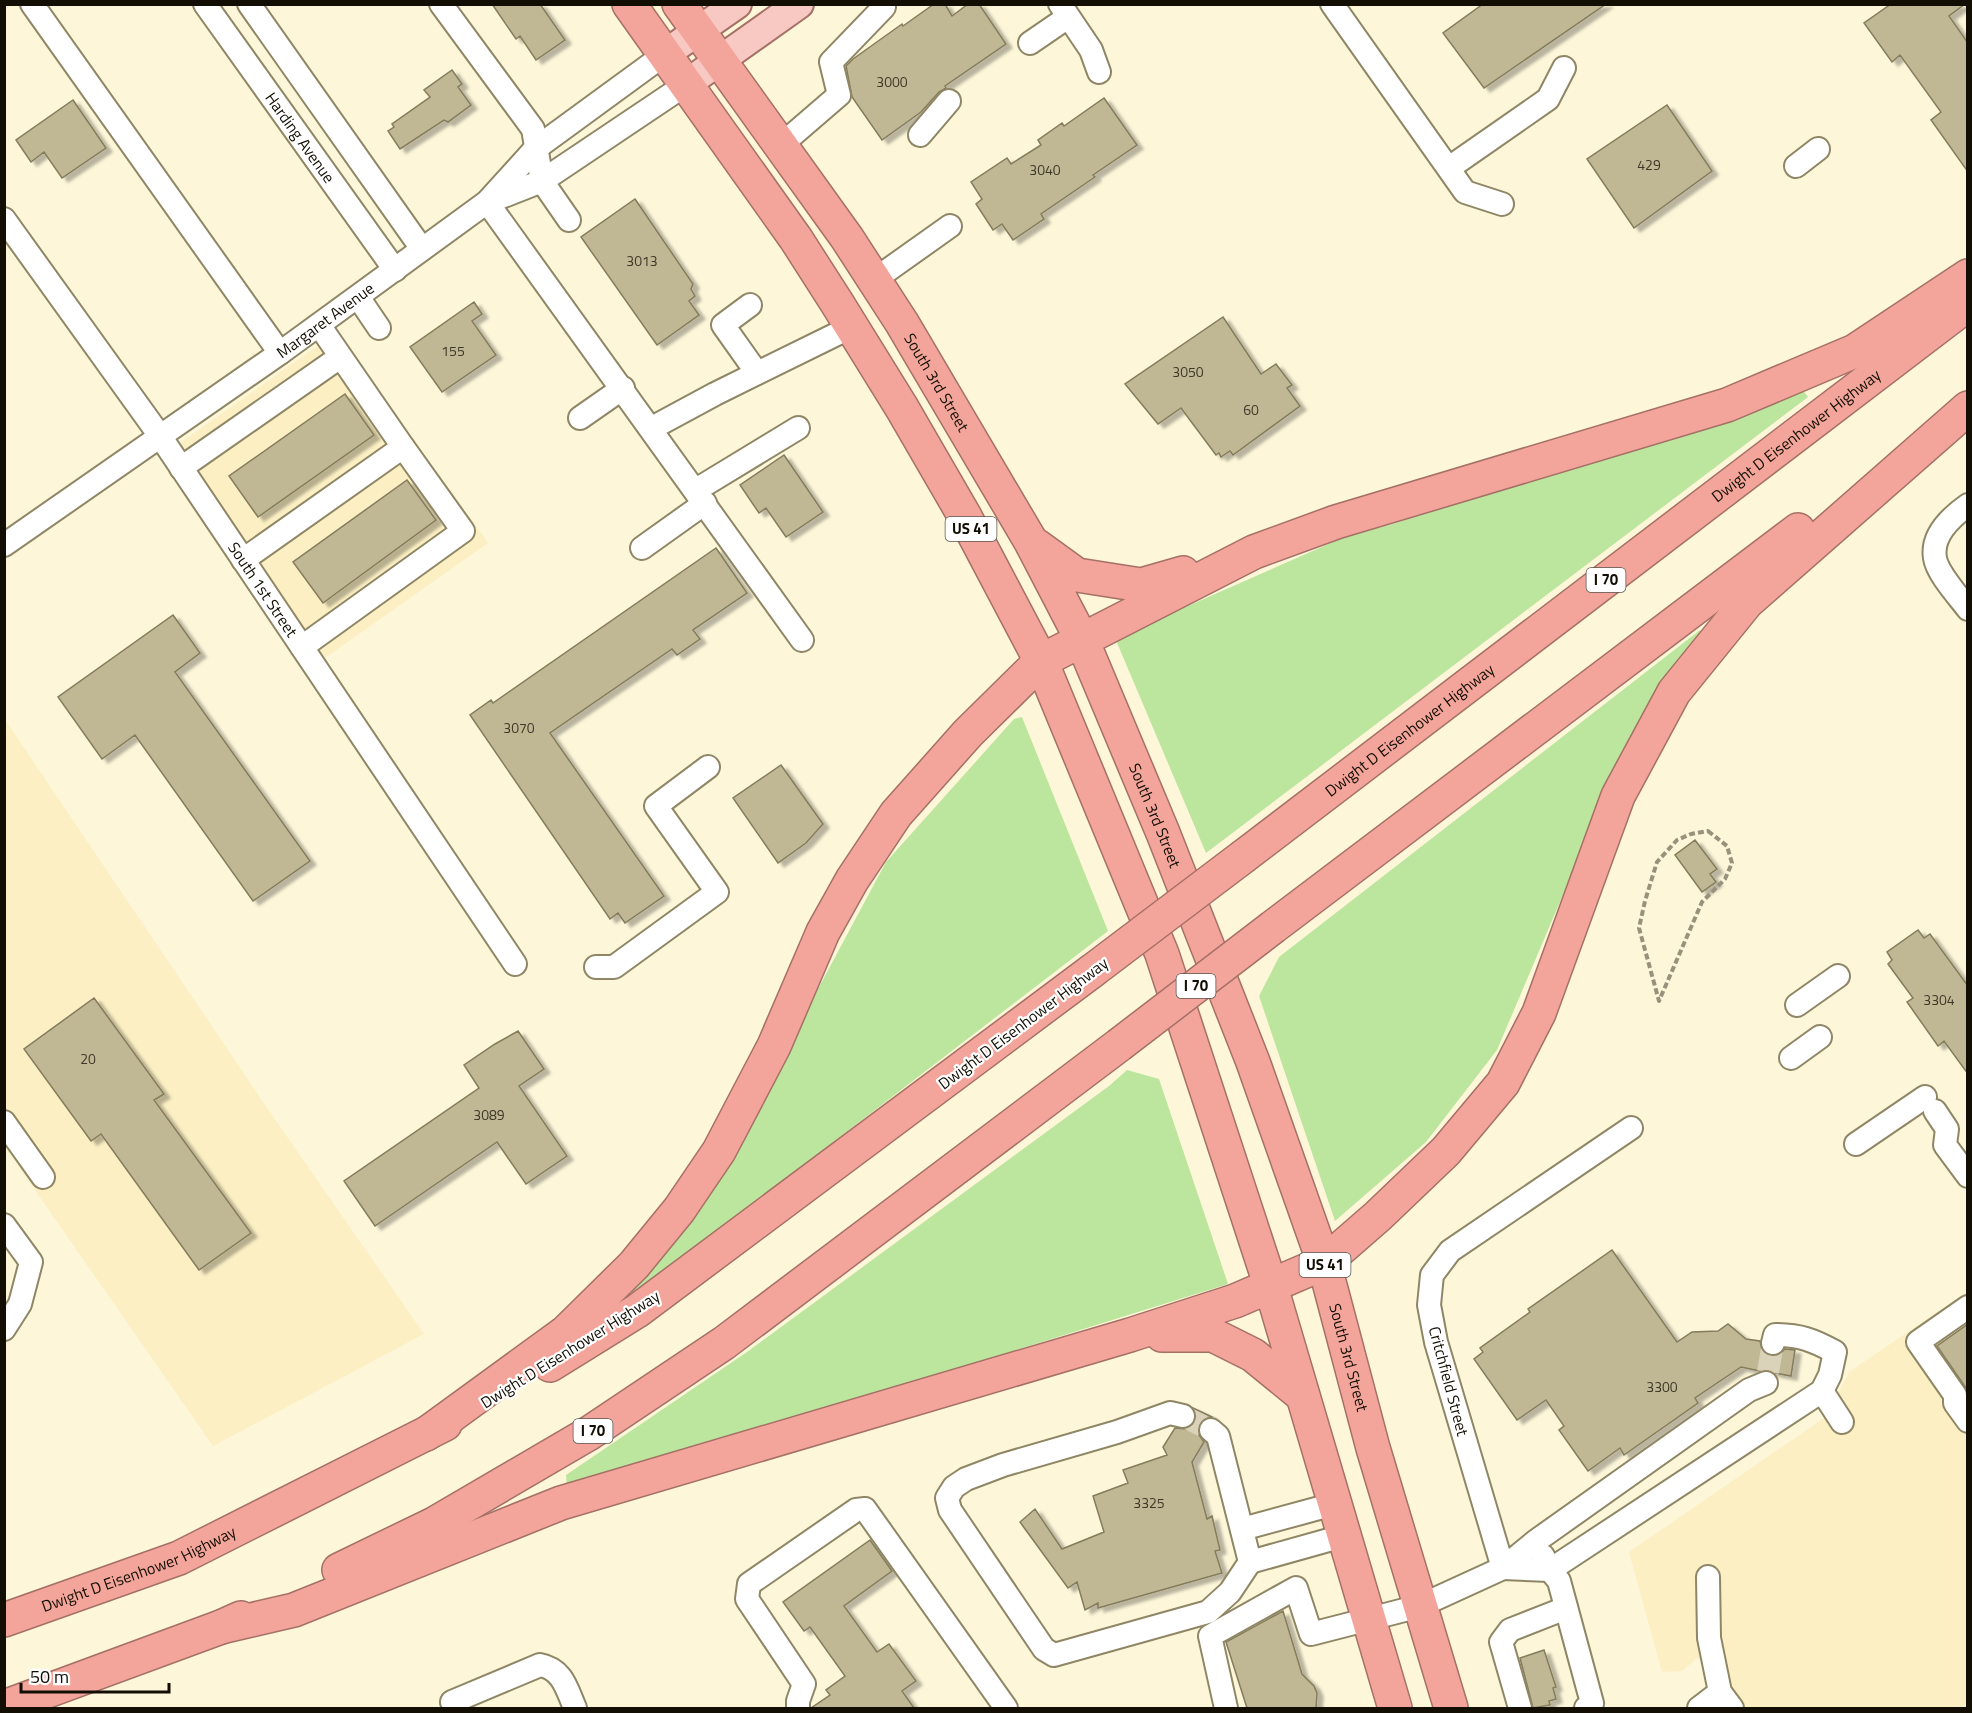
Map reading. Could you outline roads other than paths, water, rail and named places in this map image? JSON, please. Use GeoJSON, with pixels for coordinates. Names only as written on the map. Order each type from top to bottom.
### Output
{"type":"FeatureCollection","features":[{"type":"Feature","properties":{"kind":"highway","name":"US 41"},"geometry":{"type":"LineString","coordinates":[[629,4],[796,239],[902,408],[964,515],[1041,661],[1162,954],[1271,1287],[1395,1708]]}},
{"type":"Feature","properties":{"kind":"highway","name":"South 3rd Street"},"geometry":{"type":"LineString","coordinates":[[689,17],[847,238],[874,280],[1030,540],[1082,640],[1163,833],[1253,1062],[1324,1263],[1373,1448],[1451,1708]]}},
{"type":"Feature","properties":{"kind":"highway"},"geometry":{"type":"LineString","coordinates":[[1030,540],[1077,575],[1141,585],[1254,552],[1336,522],[1727,405],[1855,351],[1968,276]]}},
{"type":"Feature","properties":{"kind":"highway","name":"Dwight D Eisenhower Highway"},"geometry":{"type":"LineString","coordinates":[[4,1620],[179,1558],[426,1434],[537,1374],[638,1311],[1244,856],[1968,304]]}},
{"type":"Feature","properties":{"kind":"highway","name":"I 70"},"geometry":{"type":"LineString","coordinates":[[4,1707],[221,1627],[434,1524],[588,1434],[724,1343],[1968,402]]}},
{"type":"Feature","properties":{"kind":"highway"},"geometry":{"type":"LineString","coordinates":[[221,1627],[294,1610],[561,1503],[1130,1335],[1271,1287],[1324,1263],[1378,1216],[1446,1151],[1503,1083],[1539,1013],[1618,796],[1674,692],[1747,602],[1968,408]]}},
{"type":"Feature","properties":{"kind":"highway"},"geometry":{"type":"LineString","coordinates":[[426,1434],[566,1332],[634,1265],[679,1210],[719,1151],[774,1046],[823,932],[852,880],[890,823],[968,733],[1041,661],[1254,552]]}},
{"type":"Feature","properties":{"kind":"highway"},"geometry":{"type":"LineString","coordinates":[[1130,1335],[1213,1335],[1253,1355],[1302,1395]]}},
{"type":"Feature","properties":{"kind":"main road","name":"Margaret Avenue"},"geometry":{"type":"LineString","coordinates":[[665,54],[689,17],[737,4]]}},
{"type":"Feature","properties":{"kind":"main road","name":"Margaret Avenue"},"geometry":{"type":"LineString","coordinates":[[685,85],[799,4]]}},
{"type":"Feature","properties":{"kind":"street"},"geometry":{"type":"LineString","coordinates":[[32,4],[280,353]]}},
{"type":"Feature","properties":{"kind":"street","name":"Harding Avenue"},"geometry":{"type":"LineString","coordinates":[[205,4],[395,270]]}},
{"type":"Feature","properties":{"kind":"street","name":"Harding Avenue"},"geometry":{"type":"LineString","coordinates":[[249,4],[422,249]]}},
{"type":"Feature","properties":{"kind":"street"},"geometry":{"type":"LineString","coordinates":[[441,4],[521,98],[533,129],[542,182],[569,220]]}},
{"type":"Feature","properties":{"kind":"street"},"geometry":{"type":"LineString","coordinates":[[781,145],[839,95],[831,62],[884,7],[882,4]]}},
{"type":"Feature","properties":{"kind":"street"},"geometry":{"type":"LineString","coordinates":[[1332,4],[1465,192],[1502,204]]}},
{"type":"Feature","properties":{"kind":"street"},"geometry":{"type":"LineString","coordinates":[[1030,43],[1064,10],[1091,50],[1099,72]]}},
{"type":"Feature","properties":{"kind":"street","name":"Margaret Avenue"},"geometry":{"type":"LineString","coordinates":[[4,545],[280,353],[487,202],[535,149],[665,54]]}},
{"type":"Feature","properties":{"kind":"street"},"geometry":{"type":"LineString","coordinates":[[1449,168],[1548,99],[1564,68]]}},
{"type":"Feature","properties":{"kind":"street","name":"Margaret Avenue"},"geometry":{"type":"LineString","coordinates":[[487,202],[542,182],[685,85]]}},
{"type":"Feature","properties":{"kind":"street"},"geometry":{"type":"LineString","coordinates":[[920,135],[949,101]]}},
{"type":"Feature","properties":{"kind":"street"},"geometry":{"type":"LineString","coordinates":[[1796,166],[1818,149]]}},
{"type":"Feature","properties":{"kind":"street"},"geometry":{"type":"LineString","coordinates":[[487,202],[652,428],[802,640]]}},
{"type":"Feature","properties":{"kind":"street","name":"South 1st Street"},"geometry":{"type":"LineString","coordinates":[[4,219],[160,436],[516,964]]}},
{"type":"Feature","properties":{"kind":"street"},"geometry":{"type":"LineString","coordinates":[[874,280],[950,226]]}},
{"type":"Feature","properties":{"kind":"street"},"geometry":{"type":"LineString","coordinates":[[358,297],[379,328]]}},
{"type":"Feature","properties":{"kind":"street"},"geometry":{"type":"LineString","coordinates":[[750,305],[723,325],[757,373]]}},
{"type":"Feature","properties":{"kind":"street"},"geometry":{"type":"LineString","coordinates":[[302,648],[463,531],[318,325]]}},
{"type":"Feature","properties":{"kind":"street"},"geometry":{"type":"LineString","coordinates":[[652,428],[851,327]]}},
{"type":"Feature","properties":{"kind":"street"},"geometry":{"type":"LineString","coordinates":[[181,468],[340,357]]}},
{"type":"Feature","properties":{"kind":"street"},"geometry":{"type":"LineString","coordinates":[[580,418],[623,388]]}},
{"type":"Feature","properties":{"kind":"street"},"geometry":{"type":"LineString","coordinates":[[642,548],[700,497],[798,428]]}},
{"type":"Feature","properties":{"kind":"street"},"geometry":{"type":"LineString","coordinates":[[243,560],[404,447]]}},
{"type":"Feature","properties":{"kind":"street"},"geometry":{"type":"LineString","coordinates":[[1968,506],[1943,526],[1936,541],[1935,558],[1940,570],[1968,609]]}},
{"type":"Feature","properties":{"kind":"street"},"geometry":{"type":"LineString","coordinates":[[596,967],[614,967],[717,892],[656,806],[708,767]]}},
{"type":"Feature","properties":{"kind":"street"},"geometry":{"type":"LineString","coordinates":[[1797,1005],[1838,976]]}},
{"type":"Feature","properties":{"kind":"street"},"geometry":{"type":"LineString","coordinates":[[1791,1058],[1820,1037]]}},
{"type":"Feature","properties":{"kind":"street"},"geometry":{"type":"LineString","coordinates":[[1856,1144],[1930,1104],[1947,1129],[1945,1145],[1968,1176]]}},
{"type":"Feature","properties":{"kind":"street"},"geometry":{"type":"LineString","coordinates":[[4,1122],[43,1177]]}},
{"type":"Feature","properties":{"kind":"street","name":"Critchfield Street"},"geometry":{"type":"LineString","coordinates":[[1503,1568],[1436,1342],[1429,1305],[1432,1275],[1450,1251],[1631,1128]]}},
{"type":"Feature","properties":{"kind":"street"},"geometry":{"type":"LineString","coordinates":[[4,1226],[31,1262],[20,1304],[4,1329]]}},
{"type":"Feature","properties":{"kind":"street"},"geometry":{"type":"LineString","coordinates":[[1968,1307],[1918,1342],[1955,1395],[1955,1403],[1968,1421]]}},
{"type":"Feature","properties":{"kind":"street"},"geometry":{"type":"LineString","coordinates":[[1503,1568],[1550,1570],[1822,1391],[1830,1376],[1835,1352],[1812,1340],[1792,1335],[1775,1335],[1773,1343]]}},
{"type":"Feature","properties":{"kind":"street"},"geometry":{"type":"LineString","coordinates":[[1210,1636],[1296,1588],[1311,1634],[1420,1606],[1503,1568],[1536,1541],[1767,1377],[1790,1412]]}},
{"type":"Feature","properties":{"kind":"street"},"geometry":{"type":"LineString","coordinates":[[1822,1391],[1842,1422]]}},
{"type":"Feature","properties":{"kind":"street"},"geometry":{"type":"LineString","coordinates":[[1183,1416],[1170,1413],[1117,1432],[1003,1465],[966,1479],[954,1487],[947,1498],[950,1510],[1044,1649],[1054,1655],[1208,1612],[1220,1603],[1250,1562],[1343,1536]]}},
{"type":"Feature","properties":{"kind":"street"},"geometry":{"type":"LineString","coordinates":[[1211,1430],[1218,1436],[1250,1562]]}},
{"type":"Feature","properties":{"kind":"street"},"geometry":{"type":"LineString","coordinates":[[1242,1530],[1334,1504]]}},
{"type":"Feature","properties":{"kind":"street"},"geometry":{"type":"LineString","coordinates":[[798,1708],[804,1684],[747,1599],[748,1584],[856,1510],[865,1509],[1006,1708]]}},
{"type":"Feature","properties":{"kind":"street"},"geometry":{"type":"LineString","coordinates":[[1536,1541],[1558,1581],[1592,1703],[1586,1708]]}},
{"type":"Feature","properties":{"kind":"street"},"geometry":{"type":"LineString","coordinates":[[1699,1708],[1726,1700],[1709,1638],[1708,1577]]}},
{"type":"Feature","properties":{"kind":"street"},"geometry":{"type":"LineString","coordinates":[[1520,1708],[1501,1642],[1510,1630],[1566,1608]]}},
{"type":"Feature","properties":{"kind":"street"},"geometry":{"type":"LineString","coordinates":[[1197,1615],[1210,1636],[1224,1707]]}},
{"type":"Feature","properties":{"kind":"street"},"geometry":{"type":"LineString","coordinates":[[452,1702],[540,1665],[551,1667],[559,1674],[575,1708]]}},
{"type":"Feature","properties":{"kind":"tunnel"},"geometry":{"type":"LineString","coordinates":[[1768,1372],[1773,1343]]}},
{"type":"Feature","properties":{"kind":"tunnel"},"geometry":{"type":"LineString","coordinates":[[1183,1416],[1211,1430]]}}]}
